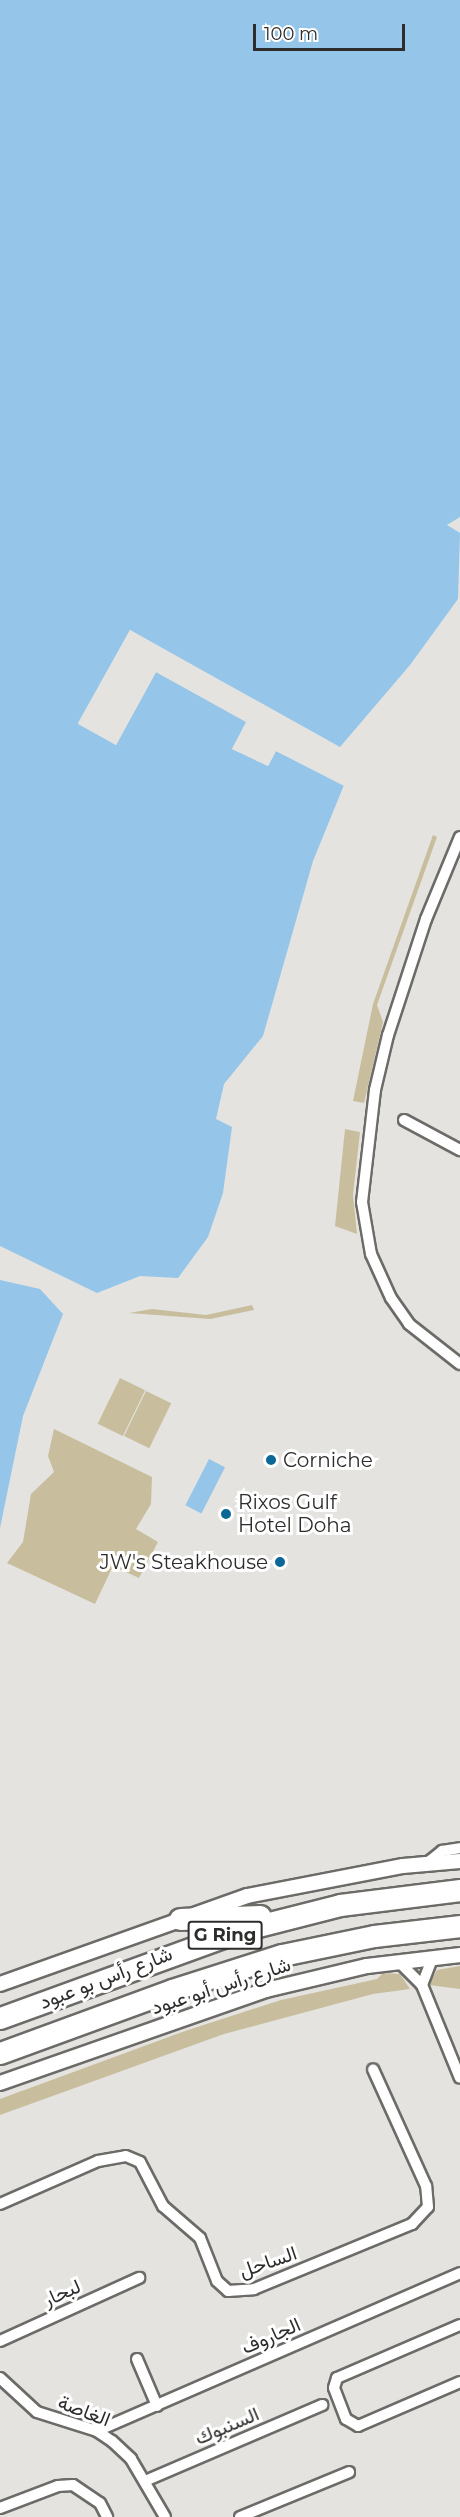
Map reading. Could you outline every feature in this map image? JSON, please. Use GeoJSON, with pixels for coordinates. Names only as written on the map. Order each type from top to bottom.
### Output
{"type":"FeatureCollection","features":[{"type":"Feature","properties":{"kind":"highway","name":"شارع رأس بو عبود"},"geometry":{"type":"LineString","coordinates":[[0,2018],[187,1947],[300,1914],[460,1890]]}},
{"type":"Feature","properties":{"kind":"highway"},"geometry":{"type":"LineString","coordinates":[[180,1919],[300,1914]]}},
{"type":"Feature","properties":{"kind":"highway","name":"شارع رأس بو عبود"},"geometry":{"type":"LineString","coordinates":[[0,2053],[172,1989],[282,1955],[374,1936],[460,1926]]}},
{"type":"Feature","properties":{"kind":"street"},"geometry":{"type":"LineString","coordinates":[[460,837],[426,919],[388,1035],[375,1090],[362,1202],[371,1254],[392,1298],[409,1323],[460,1364]]}},
{"type":"Feature","properties":{"kind":"street"},"geometry":{"type":"LineString","coordinates":[[404,1120],[460,1150]]}},
{"type":"Feature","properties":{"kind":"street"},"geometry":{"type":"LineString","coordinates":[[426,1864],[442,1851],[460,1848]]}},
{"type":"Feature","properties":{"kind":"street"},"geometry":{"type":"LineString","coordinates":[[0,1984],[247,1896],[426,1864],[460,1861]]}},
{"type":"Feature","properties":{"kind":"street","name":"شارع رأس أبو عبود"},"geometry":{"type":"LineString","coordinates":[[0,2083],[258,1992],[397,1961],[460,1955]]}},
{"type":"Feature","properties":{"kind":"street"},"geometry":{"type":"LineString","coordinates":[[422,1984],[433,1956]]}},
{"type":"Feature","properties":{"kind":"street"},"geometry":{"type":"LineString","coordinates":[[397,1961],[422,1984],[460,2078]]}},
{"type":"Feature","properties":{"kind":"street","name":"الساحل"},"geometry":{"type":"LineString","coordinates":[[0,2204],[98,2162],[126,2156],[140,2162],[163,2206],[200,2238],[217,2281],[228,2291],[254,2289],[412,2224],[428,2207],[426,2186],[373,2069]]}},
{"type":"Feature","properties":{"kind":"street","name":"الجاروف"},"geometry":{"type":"LineString","coordinates":[[97,2431],[460,2273]]}},
{"type":"Feature","properties":{"kind":"street","name":"لبحار"},"geometry":{"type":"LineString","coordinates":[[0,2341],[138,2278]]}},
{"type":"Feature","properties":{"kind":"street"},"geometry":{"type":"LineString","coordinates":[[460,2325],[337,2378],[334,2388],[346,2419],[358,2426],[460,2382]]}},
{"type":"Feature","properties":{"kind":"street"},"geometry":{"type":"LineString","coordinates":[[137,2360],[157,2406]]}},
{"type":"Feature","properties":{"kind":"street","name":"الغاصة"},"geometry":{"type":"LineString","coordinates":[[0,2378],[37,2412],[97,2431],[131,2459],[165,2517]]}},
{"type":"Feature","properties":{"kind":"street","name":"السنبوك"},"geometry":{"type":"LineString","coordinates":[[145,2481],[322,2405]]}},
{"type":"Feature","properties":{"kind":"street"},"geometry":{"type":"LineString","coordinates":[[240,2517],[349,2472]]}},
{"type":"Feature","properties":{"kind":"street"},"geometry":{"type":"LineString","coordinates":[[0,2508],[58,2486],[73,2485],[100,2503],[107,2517]]}},
{"type":"Feature","properties":{"kind":"shaded area"},"geometry":{"type":"Polygon","coordinates":[[[433,835],[437,837],[377,1005],[383,1022],[364,1103],[353,1101],[373,1004],[433,835]]]}},
{"type":"Feature","properties":{"kind":"shaded area"},"geometry":{"type":"Polygon","coordinates":[[[345,1129],[360,1132],[353,1195],[357,1234],[335,1226],[345,1129]]]}},
{"type":"Feature","properties":{"kind":"shaded area"},"geometry":{"type":"Polygon","coordinates":[[[252,1305],[254,1310],[210,1319],[129,1313],[152,1309],[206,1315],[252,1305]]]}},
{"type":"Feature","properties":{"kind":"shaded area"},"geometry":{"type":"Polygon","coordinates":[[[120,1378],[145,1390],[123,1436],[98,1424],[120,1378]]]}},
{"type":"Feature","properties":{"kind":"shaded area"},"geometry":{"type":"Polygon","coordinates":[[[146,1391],[171,1403],[149,1448],[124,1436],[146,1391]]]}},
{"type":"Feature","properties":{"kind":"shaded area"},"geometry":{"type":"Polygon","coordinates":[[[54,1429],[152,1477],[151,1504],[136,1529],[158,1542],[139,1578],[113,1566],[95,1604],[7,1563],[23,1542],[31,1494],[54,1472],[48,1456],[54,1429]]]}},
{"type":"Feature","properties":{"kind":"shaded area"},"geometry":{"type":"Polygon","coordinates":[[[460,1966],[460,1989],[429,1985],[437,1970],[460,1966]]]}},
{"type":"Feature","properties":{"kind":"shaded area"},"geometry":{"type":"Polygon","coordinates":[[[383,1973],[400,1974],[410,1989],[373,1994],[224,2034],[0,2115],[0,2099],[185,2031],[281,2000],[377,1979],[383,1973]]]}},
{"type":"Feature","properties":{"kind":"water"},"geometry":{"type":"Polygon","coordinates":[[[0,0],[460,0],[460,517],[447,525],[460,533],[458,599],[410,665],[340,747],[130,630],[78,723],[116,745],[156,672],[247,722],[232,749],[268,766],[276,751],[344,785],[313,861],[263,1036],[224,1084],[216,1119],[232,1127],[223,1193],[208,1237],[178,1278],[140,1276],[97,1293],[0,1246],[0,0]]]}},
{"type":"Feature","properties":{"kind":"water"},"geometry":{"type":"Polygon","coordinates":[[[0,1280],[40,1289],[63,1314],[23,1416],[0,1528],[0,1280]]]}},
{"type":"Feature","properties":{"kind":"water"},"geometry":{"type":"Polygon","coordinates":[[[209,1459],[225,1467],[201,1514],[185,1505],[209,1459]]]}},
{"type":"Feature","properties":{"kind":"pier"},"geometry":{"type":"Polygon","coordinates":[[[130,630],[339,750],[131,634],[82,723],[115,741],[156,669],[249,720],[236,747],[266,762],[277,748],[345,782],[346,787],[276,751],[268,766],[232,749],[246,722],[156,672],[116,745],[78,724],[130,630]]]}},
{"type":"Feature","properties":{"kind":"place","name":"Corniche"},"geometry":{"type":"Point","coordinates":[271,1460]}},
{"type":"Feature","properties":{"kind":"place","name":"Rixos Gulf Hotel Doha"},"geometry":{"type":"Point","coordinates":[226,1514]}},
{"type":"Feature","properties":{"kind":"place","name":"JW's Steakhouse"},"geometry":{"type":"Point","coordinates":[280,1562]}}]}
